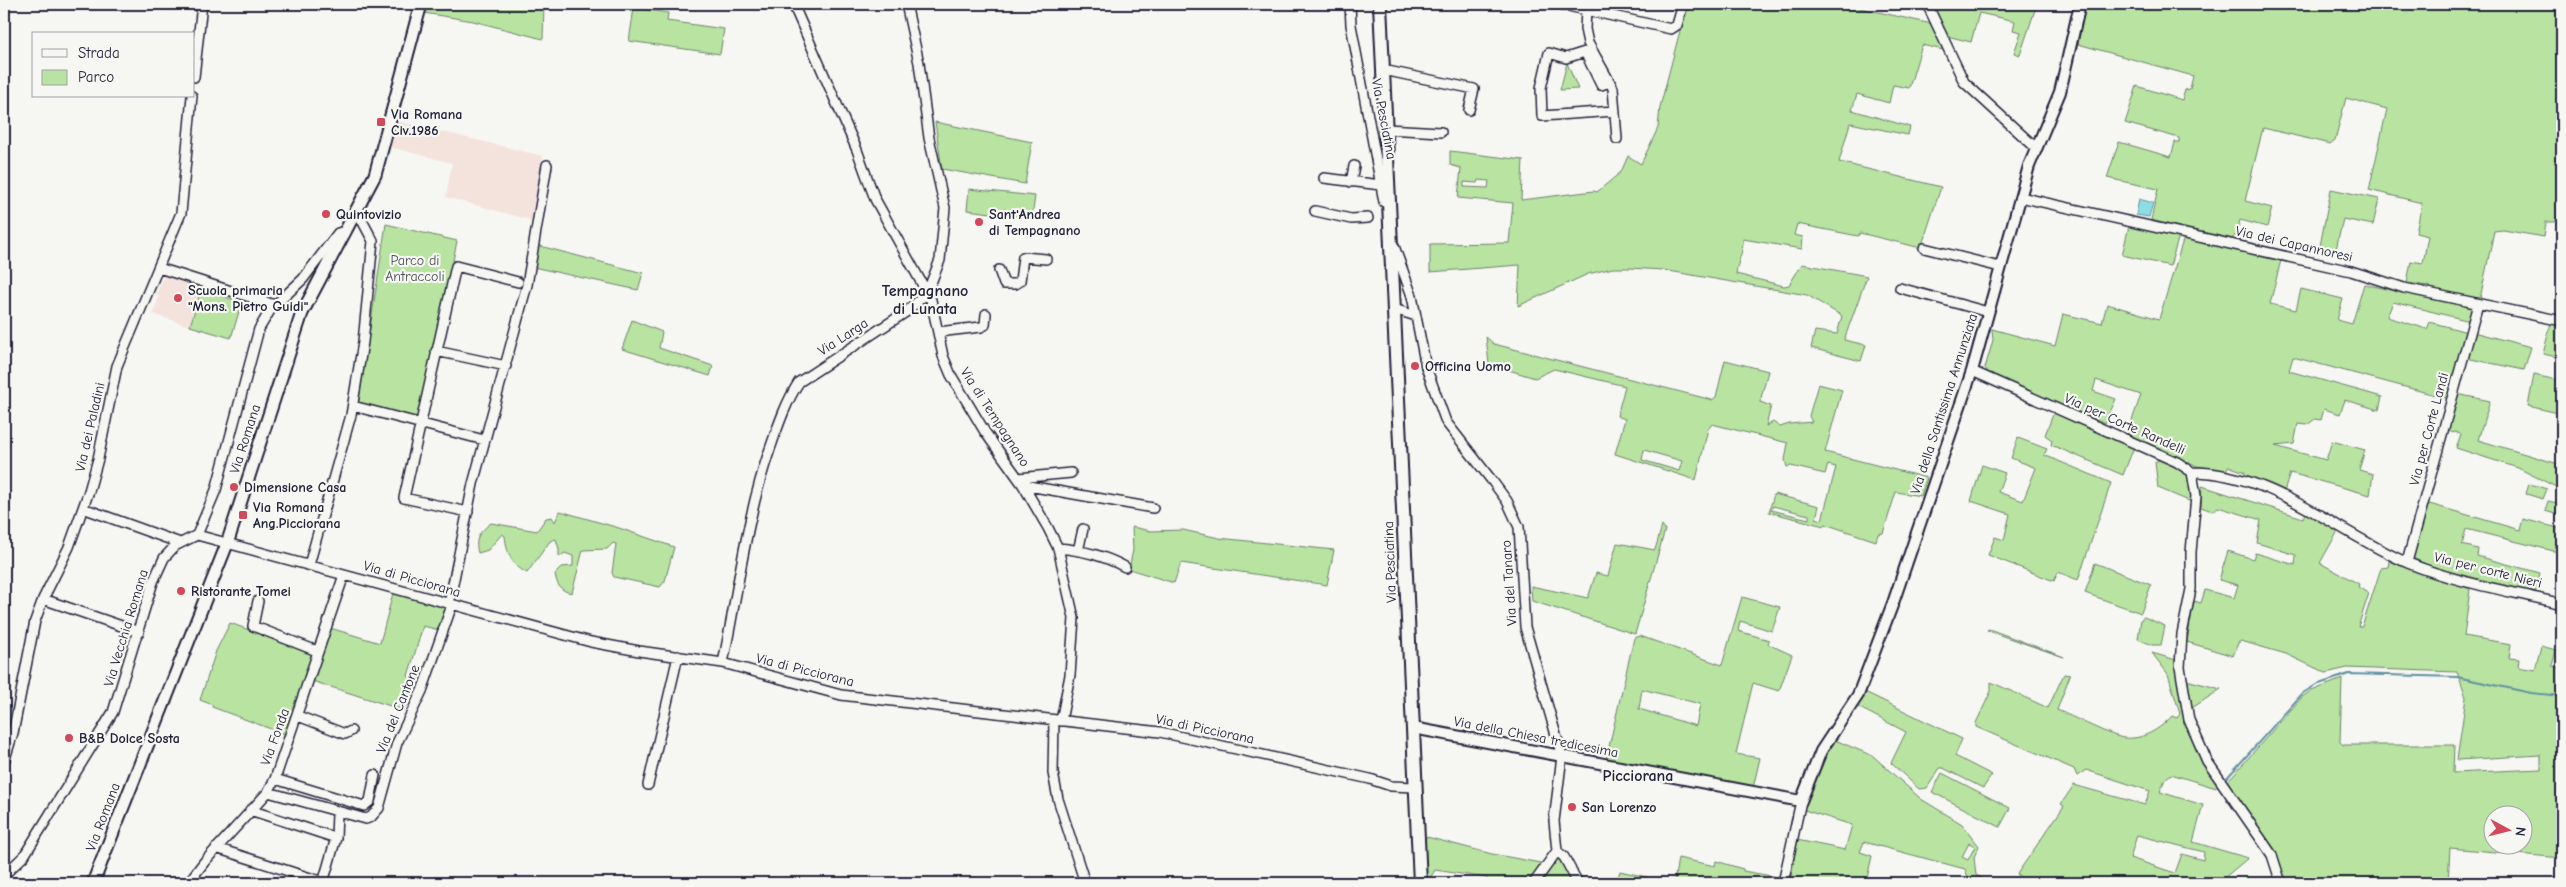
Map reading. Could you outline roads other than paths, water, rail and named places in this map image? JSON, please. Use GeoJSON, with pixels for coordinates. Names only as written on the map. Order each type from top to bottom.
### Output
{"type":"FeatureCollection","features":[{"type":"Feature","properties":{"kind":"main road","name":"Via Romana"},"geometry":{"type":"LineString","coordinates":[[92,883],[227,544],[300,320],[318,280],[370,187],[381,157],[421,4]]}},
{"type":"Feature","properties":{"kind":"main road","name":"Via Pesciatina"},"geometry":{"type":"LineString","coordinates":[[1380,4],[1420,883]]}},
{"type":"Feature","properties":{"kind":"street"},"geometry":{"type":"LineString","coordinates":[[195,68],[202,4]]}},
{"type":"Feature","properties":{"kind":"street"},"geometry":{"type":"LineString","coordinates":[[793,4],[854,141],[875,199],[927,293]]}},
{"type":"Feature","properties":{"kind":"street"},"geometry":{"type":"LineString","coordinates":[[906,4],[919,63],[929,138],[944,208],[940,260],[927,293]]}},
{"type":"Feature","properties":{"kind":"street","name":"Via Pesciatina"},"geometry":{"type":"LineString","coordinates":[[1350,4],[1351,25],[1391,239]]}},
{"type":"Feature","properties":{"kind":"street"},"geometry":{"type":"LineString","coordinates":[[1559,4],[1587,7],[1671,29],[1677,25],[1683,4]]}},
{"type":"Feature","properties":{"kind":"street"},"geometry":{"type":"LineString","coordinates":[[1927,4],[1964,82],[2035,147]]}},
{"type":"Feature","properties":{"kind":"street","name":"Via della Santissima Annunziata"},"geometry":{"type":"LineString","coordinates":[[1801,801],[1821,751],[1851,707],[1866,675],[1893,603],[1972,371],[2035,147],[2060,92],[2080,4]]}},
{"type":"Feature","properties":{"kind":"street"},"geometry":{"type":"LineString","coordinates":[[1587,7],[1585,29],[1588,43],[1610,82],[1617,139]]}},
{"type":"Feature","properties":{"kind":"street"},"geometry":{"type":"LineString","coordinates":[[1610,82],[1601,85],[1585,52],[1566,58],[1548,53],[1540,88],[1542,116],[1615,111]]}},
{"type":"Feature","properties":{"kind":"street"},"geometry":{"type":"LineString","coordinates":[[1383,70],[1474,89],[1469,110]]}},
{"type":"Feature","properties":{"kind":"street","name":"Via dei Paladini"},"geometry":{"type":"LineString","coordinates":[[4,762],[12,733],[35,621],[43,599],[69,547],[83,508],[98,459],[117,366],[159,268],[182,207],[192,98]]}},
{"type":"Feature","properties":{"kind":"street"},"geometry":{"type":"LineString","coordinates":[[1386,129],[1441,132]]}},
{"type":"Feature","properties":{"kind":"street"},"geometry":{"type":"LineString","coordinates":[[450,605],[484,440],[528,285],[546,165]]}},
{"type":"Feature","properties":{"kind":"street"},"geometry":{"type":"LineString","coordinates":[[1351,182],[1354,166]]}},
{"type":"Feature","properties":{"kind":"street"},"geometry":{"type":"LineString","coordinates":[[1324,178],[1381,184]]}},
{"type":"Feature","properties":{"kind":"street","name":"Via dei Capannoresi"},"geometry":{"type":"LineString","coordinates":[[2020,197],[2351,271],[2391,285],[2562,321]]}},
{"type":"Feature","properties":{"kind":"street"},"geometry":{"type":"LineString","coordinates":[[1315,211],[1351,219],[1368,218]]}},
{"type":"Feature","properties":{"kind":"street"},"geometry":{"type":"LineString","coordinates":[[308,565],[353,406],[373,255],[371,235],[357,212]]}},
{"type":"Feature","properties":{"kind":"street"},"geometry":{"type":"LineString","coordinates":[[197,535],[216,490],[259,329],[275,305],[305,276],[338,233],[346,230]]}},
{"type":"Feature","properties":{"kind":"street","name":"Via del Tanaro"},"geometry":{"type":"LineString","coordinates":[[1391,239],[1412,296],[1426,367],[1446,422],[1507,501],[1519,527],[1525,626],[1562,756],[1554,821],[1557,852]]}},
{"type":"Feature","properties":{"kind":"street"},"geometry":{"type":"LineString","coordinates":[[1924,248],[2000,267]]}},
{"type":"Feature","properties":{"kind":"street"},"geometry":{"type":"LineString","coordinates":[[999,270],[1004,284],[1015,284],[1020,281],[1024,257],[1046,259]]}},
{"type":"Feature","properties":{"kind":"street"},"geometry":{"type":"LineString","coordinates":[[468,512],[404,498],[456,266],[518,282]]}},
{"type":"Feature","properties":{"kind":"street"},"geometry":{"type":"LineString","coordinates":[[159,268],[275,305]]}},
{"type":"Feature","properties":{"kind":"street"},"geometry":{"type":"LineString","coordinates":[[305,276],[318,280]]}},
{"type":"Feature","properties":{"kind":"street"},"geometry":{"type":"LineString","coordinates":[[1900,288],[1988,312]]}},
{"type":"Feature","properties":{"kind":"street","name":"Via di Tempagnano"},"geometry":{"type":"LineString","coordinates":[[927,293],[931,300],[942,356],[952,377],[983,430],[1020,482],[1058,548],[1074,618],[1070,675],[1058,721],[1053,773],[1058,799],[1085,883]]}},
{"type":"Feature","properties":{"kind":"street","name":"Via Larga"},"geometry":{"type":"LineString","coordinates":[[723,662],[750,514],[781,418],[793,392],[799,382],[906,312],[927,293]]}},
{"type":"Feature","properties":{"kind":"street","name":"Via per Corte Landi"},"geometry":{"type":"LineString","coordinates":[[2407,562],[2478,304]]}},
{"type":"Feature","properties":{"kind":"street"},"geometry":{"type":"LineString","coordinates":[[1394,309],[1416,316]]}},
{"type":"Feature","properties":{"kind":"street"},"geometry":{"type":"LineString","coordinates":[[938,332],[981,327],[985,325],[986,314]]}},
{"type":"Feature","properties":{"kind":"street"},"geometry":{"type":"LineString","coordinates":[[436,351],[506,366]]}},
{"type":"Feature","properties":{"kind":"street","name":"Via per Corte Randelli"},"geometry":{"type":"LineString","coordinates":[[1972,371],[2177,462],[2192,472],[2196,496],[2191,552],[2191,589],[2182,634],[2180,667],[2189,720],[2207,761],[2272,855],[2281,883]]}},
{"type":"Feature","properties":{"kind":"street"},"geometry":{"type":"LineString","coordinates":[[353,406],[484,440]]}},
{"type":"Feature","properties":{"kind":"street","name":"Via per corte Nieri"},"geometry":{"type":"LineString","coordinates":[[2192,472],[2209,472],[2264,488],[2407,562],[2454,579],[2562,604]]}},
{"type":"Feature","properties":{"kind":"street"},"geometry":{"type":"LineString","coordinates":[[1020,482],[1071,473]]}},
{"type":"Feature","properties":{"kind":"street"},"geometry":{"type":"LineString","coordinates":[[1020,482],[1153,508]]}},
{"type":"Feature","properties":{"kind":"street"},"geometry":{"type":"LineString","coordinates":[[83,508],[180,543]]}},
{"type":"Feature","properties":{"kind":"street"},"geometry":{"type":"LineString","coordinates":[[1078,550],[1083,529]]}},
{"type":"Feature","properties":{"kind":"street","name":"Via di Picciorana"},"geometry":{"type":"LineString","coordinates":[[197,535],[591,642],[723,662],[841,695],[1160,732],[1370,779],[1391,786],[1415,787]]}},
{"type":"Feature","properties":{"kind":"street","name":"Via Vecchia Romana"},"geometry":{"type":"LineString","coordinates":[[4,875],[24,856],[114,712],[161,563],[170,550],[197,535]]}},
{"type":"Feature","properties":{"kind":"street"},"geometry":{"type":"LineString","coordinates":[[1058,548],[1078,550],[1114,560],[1126,567]]}},
{"type":"Feature","properties":{"kind":"street","name":"Via Fonda"},"geometry":{"type":"LineString","coordinates":[[188,883],[216,848],[268,792],[298,716],[317,650],[344,574]]}},
{"type":"Feature","properties":{"kind":"street"},"geometry":{"type":"LineString","coordinates":[[43,599],[139,632]]}},
{"type":"Feature","properties":{"kind":"street"},"geometry":{"type":"LineString","coordinates":[[258,601],[253,626],[317,650]]}},
{"type":"Feature","properties":{"kind":"street","name":"Via del Cantone"},"geometry":{"type":"LineString","coordinates":[[268,792],[337,813],[366,819],[371,818],[379,808],[397,743],[422,691],[450,605]]}},
{"type":"Feature","properties":{"kind":"street"},"geometry":{"type":"LineString","coordinates":[[648,785],[678,656]]}},
{"type":"Feature","properties":{"kind":"street"},"geometry":{"type":"LineString","coordinates":[[298,716],[348,734],[351,732]]}},
{"type":"Feature","properties":{"kind":"street","name":"Via della Chiesa tredicesima"},"geometry":{"type":"LineString","coordinates":[[1413,728],[1801,801]]}},
{"type":"Feature","properties":{"kind":"street"},"geometry":{"type":"LineString","coordinates":[[275,778],[364,806],[370,801],[375,775]]}},
{"type":"Feature","properties":{"kind":"street"},"geometry":{"type":"LineString","coordinates":[[1784,883],[1801,801]]}},
{"type":"Feature","properties":{"kind":"street"},"geometry":{"type":"LineString","coordinates":[[250,810],[268,818],[336,838]]}},
{"type":"Feature","properties":{"kind":"street"},"geometry":{"type":"LineString","coordinates":[[216,848],[323,883],[336,838],[337,813]]}},
{"type":"Feature","properties":{"kind":"street"},"geometry":{"type":"LineString","coordinates":[[1534,883],[1557,852],[1564,857],[1578,883]]}},
{"type":"Feature","properties":{"kind":"water"},"geometry":{"type":"Polygon","coordinates":[[[2139,199],[2153,203],[2149,217],[2136,215],[2139,199]]]}},
{"type":"Feature","properties":{"kind":"waterway"},"geometry":{"type":"LineString","coordinates":[[2225,780],[2303,693],[2316,685],[2349,674],[2457,677],[2531,693],[2562,696]]}},
{"type":"Feature","properties":{"kind":"place","name":"Via Romana Civ.1986"},"geometry":{"type":"Point","coordinates":[381,122]}},
{"type":"Feature","properties":{"kind":"place","name":"Quintovizio"},"geometry":{"type":"Point","coordinates":[326,214]}},
{"type":"Feature","properties":{"kind":"place","name":"Sant'Andrea di Tempagnano"},"geometry":{"type":"Point","coordinates":[979,222]}},
{"type":"Feature","properties":{"kind":"place","name":"Scuola primaria \"Mons. Pietro Guidi\""},"geometry":{"type":"Point","coordinates":[178,298]}},
{"type":"Feature","properties":{"kind":"place","name":"Officina Uomo"},"geometry":{"type":"Point","coordinates":[1415,366]}},
{"type":"Feature","properties":{"kind":"place","name":"Dimensione Casa"},"geometry":{"type":"Point","coordinates":[234,487]}},
{"type":"Feature","properties":{"kind":"place","name":"Via Romana Ang.Picciorana"},"geometry":{"type":"Point","coordinates":[243,515]}},
{"type":"Feature","properties":{"kind":"place","name":"Ristorante Tomei"},"geometry":{"type":"Point","coordinates":[181,591]}},
{"type":"Feature","properties":{"kind":"place","name":"B&B Dolce Sosta"},"geometry":{"type":"Point","coordinates":[69,738]}},
{"type":"Feature","properties":{"kind":"place","name":"San Lorenzo"},"geometry":{"type":"Point","coordinates":[1572,807]}},
{"type":"Feature","properties":{"kind":"district","name":"Tempagnano di Lunata"},"geometry":{"type":"Point","coordinates":[925,300]}},
{"type":"Feature","properties":{"kind":"district","name":"Picciorana"},"geometry":{"type":"Point","coordinates":[1638,776]}},
{"type":"Feature","properties":{"kind":"park label","name":"Parco di Antraccoli"},"geometry":{"type":"Point","coordinates":[415,268]}}]}
